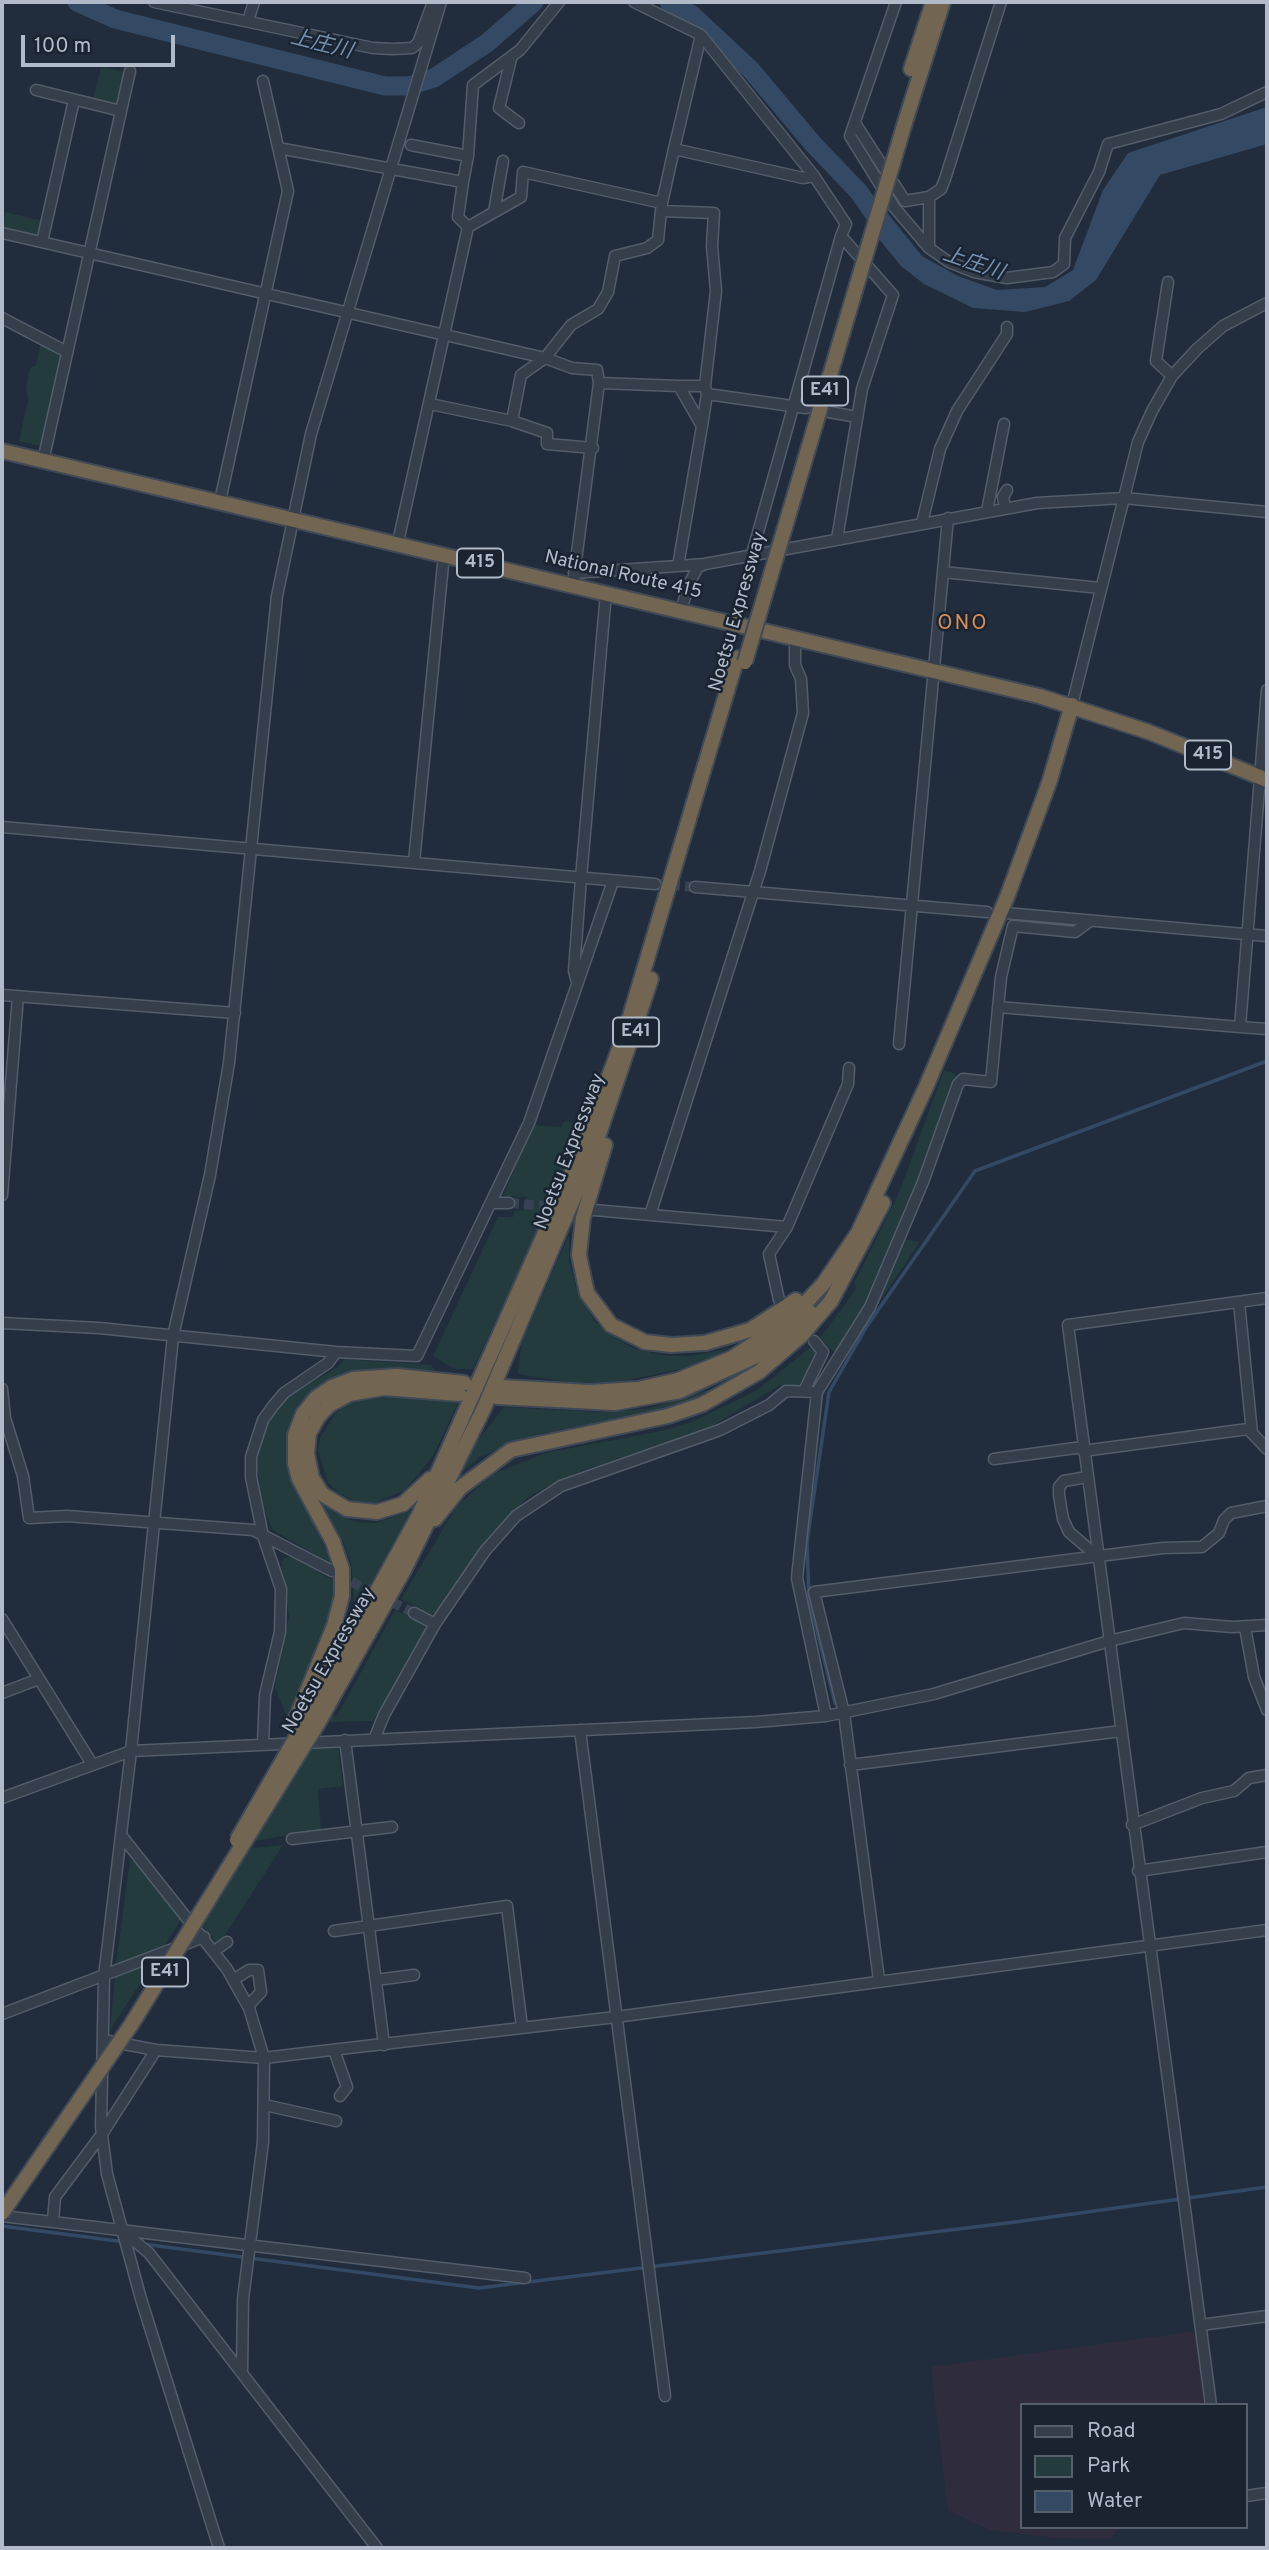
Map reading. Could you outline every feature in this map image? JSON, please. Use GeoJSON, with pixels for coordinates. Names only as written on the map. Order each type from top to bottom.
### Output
{"type":"FeatureCollection","features":[{"type":"Feature","properties":{"kind":"highway","name":"Noetsu Expressway"},"geometry":{"type":"LineString","coordinates":[[2,2198],[97,2061],[249,1820],[307,1720],[405,1568],[497,1391],[574,1202],[635,1036],[741,660],[902,118],[933,2]]}},
{"type":"Feature","properties":{"kind":"highway","name":"Noetsu Expressway"},"geometry":{"type":"LineString","coordinates":[[902,118],[943,2]]}},
{"type":"Feature","properties":{"kind":"highway","name":"National Route 415"},"geometry":{"type":"LineString","coordinates":[[2,451],[444,554],[574,579],[606,593],[933,669],[1072,705],[1264,778]]}},
{"type":"Feature","properties":{"kind":"highway","name":"Noetsu Expressway"},"geometry":{"type":"LineString","coordinates":[[2,2214],[138,2014],[307,1720],[419,1515],[445,1457],[466,1389],[550,1227],[609,1079],[741,660]]}},
{"type":"Feature","properties":{"kind":"highway"},"geometry":{"type":"LineString","coordinates":[[405,1568],[438,1514],[460,1488],[511,1450],[668,1416],[703,1404],[759,1372],[802,1335],[831,1301],[926,1087],[1038,813],[1072,705]]}},
{"type":"Feature","properties":{"kind":"highway"},"geometry":{"type":"LineString","coordinates":[[635,1036],[580,1235],[582,1276],[587,1293],[611,1325],[645,1342],[671,1345],[705,1343],[750,1330],[783,1311],[852,1253]]}},
{"type":"Feature","properties":{"kind":"highway"},"geometry":{"type":"LineString","coordinates":[[497,1391],[589,1392],[638,1389],[704,1371],[768,1335],[800,1309],[852,1253]]}},
{"type":"Feature","properties":{"kind":"highway"},"geometry":{"type":"LineString","coordinates":[[307,1720],[342,1596],[342,1569],[333,1542],[305,1490],[295,1463],[295,1435],[303,1414],[316,1398],[332,1387],[353,1379],[397,1376],[466,1389]]}},
{"type":"Feature","properties":{"kind":"highway"},"geometry":{"type":"LineString","coordinates":[[445,1457],[418,1492],[403,1504],[377,1512],[347,1509],[322,1494],[312,1478],[307,1454],[309,1433],[329,1405],[349,1394],[384,1388],[466,1389]]}},
{"type":"Feature","properties":{"kind":"street"},"geometry":{"type":"LineString","coordinates":[[147,2],[373,48],[412,48],[418,43],[433,2]]}},
{"type":"Feature","properties":{"kind":"street"},"geometry":{"type":"LineString","coordinates":[[248,21],[254,2]]}},
{"type":"Feature","properties":{"kind":"street"},"geometry":{"type":"LineString","coordinates":[[219,2548],[121,2231],[107,2174],[102,2134],[104,1977],[131,1751],[173,1336],[210,1175],[234,1013],[277,596],[311,434],[441,2]]}},
{"type":"Feature","properties":{"kind":"street"},"geometry":{"type":"LineString","coordinates":[[468,227],[458,217],[468,156],[473,85],[511,59],[530,40],[559,2]]}},
{"type":"Feature","properties":{"kind":"street"},"geometry":{"type":"LineString","coordinates":[[634,2],[701,36],[814,176],[846,224],[752,554]]}},
{"type":"Feature","properties":{"kind":"street"},"geometry":{"type":"LineString","coordinates":[[896,2],[850,136],[894,207],[929,248],[949,262],[974,272],[1007,278],[1053,272],[1064,264],[1065,238],[1099,172],[1108,144],[1221,114],[1267,92]]}},
{"type":"Feature","properties":{"kind":"street"},"geometry":{"type":"LineString","coordinates":[[855,123],[905,201],[929,197],[941,189],[1001,2]]}},
{"type":"Feature","properties":{"kind":"street"},"geometry":{"type":"LineString","coordinates":[[512,421],[521,375],[545,358],[571,325],[598,309],[608,292],[615,256],[647,248],[658,240],[674,149],[701,36]]}},
{"type":"Feature","properties":{"kind":"street"},"geometry":{"type":"LineString","coordinates":[[511,59],[499,108],[519,123]]}},
{"type":"Feature","properties":{"kind":"street"},"geometry":{"type":"LineString","coordinates":[[43,461],[130,71]]}},
{"type":"Feature","properties":{"kind":"street"},"geometry":{"type":"LineString","coordinates":[[220,501],[288,191],[263,81]]}},
{"type":"Feature","properties":{"kind":"street"},"geometry":{"type":"LineString","coordinates":[[36,90],[121,111]]}},
{"type":"Feature","properties":{"kind":"street"},"geometry":{"type":"LineString","coordinates":[[42,242],[74,100]]}},
{"type":"Feature","properties":{"kind":"street"},"geometry":{"type":"LineString","coordinates":[[411,145],[468,156]]}},
{"type":"Feature","properties":{"kind":"street"},"geometry":{"type":"LineString","coordinates":[[278,148],[463,182]]}},
{"type":"Feature","properties":{"kind":"street"},"geometry":{"type":"LineString","coordinates":[[674,149],[803,178],[814,176]]}},
{"type":"Feature","properties":{"kind":"street"},"geometry":{"type":"LineString","coordinates":[[494,212],[503,161]]}},
{"type":"Feature","properties":{"kind":"street"},"geometry":{"type":"LineString","coordinates":[[398,542],[468,227],[521,197],[523,172],[662,207],[714,213],[712,246],[716,291],[706,390],[678,566]]}},
{"type":"Feature","properties":{"kind":"street"},"geometry":{"type":"LineString","coordinates":[[929,197],[929,248]]}},
{"type":"Feature","properties":{"kind":"street"},"geometry":{"type":"LineString","coordinates":[[2,233],[444,333],[545,358],[572,368],[597,370],[599,383],[593,448],[574,579],[705,564],[1037,503],[1124,498],[1267,512]]}},
{"type":"Feature","properties":{"kind":"street"},"geometry":{"type":"LineString","coordinates":[[837,539],[862,389],[893,295],[841,236]]}},
{"type":"Feature","properties":{"kind":"street"},"geometry":{"type":"LineString","coordinates":[[1168,282],[1156,361],[1172,376]]}},
{"type":"Feature","properties":{"kind":"street"},"geometry":{"type":"LineString","coordinates":[[1072,705],[1138,442],[1162,391],[1172,376],[1223,326],[1267,303]]}},
{"type":"Feature","properties":{"kind":"street"},"geometry":{"type":"LineString","coordinates":[[2,318],[66,352]]}},
{"type":"Feature","properties":{"kind":"street"},"geometry":{"type":"LineString","coordinates":[[922,523],[940,449],[957,411],[1007,334],[1007,327]]}},
{"type":"Feature","properties":{"kind":"street"},"geometry":{"type":"LineString","coordinates":[[599,383],[679,386],[806,408]]}},
{"type":"Feature","properties":{"kind":"street"},"geometry":{"type":"LineString","coordinates":[[679,386],[702,426]]}},
{"type":"Feature","properties":{"kind":"street"},"geometry":{"type":"LineString","coordinates":[[429,404],[512,421],[547,433],[547,444],[593,448]]}},
{"type":"Feature","properties":{"kind":"street"},"geometry":{"type":"LineString","coordinates":[[829,412],[857,417]]}},
{"type":"Feature","properties":{"kind":"street"},"geometry":{"type":"LineString","coordinates":[[988,511],[1004,424]]}},
{"type":"Feature","properties":{"kind":"street"},"geometry":{"type":"LineString","coordinates":[[1005,508],[1003,497],[1007,490]]}},
{"type":"Feature","properties":{"kind":"street"},"geometry":{"type":"LineString","coordinates":[[899,1044],[948,518]]}},
{"type":"Feature","properties":{"kind":"street"},"geometry":{"type":"LineString","coordinates":[[414,862],[444,554]]}},
{"type":"Feature","properties":{"kind":"street"},"geometry":{"type":"LineString","coordinates":[[681,609],[691,580],[698,568],[705,564]]}},
{"type":"Feature","properties":{"kind":"street"},"geometry":{"type":"LineString","coordinates":[[943,572],[1100,588]]}},
{"type":"Feature","properties":{"kind":"street"},"geometry":{"type":"LineString","coordinates":[[577,984],[574,971],[606,593]]}},
{"type":"Feature","properties":{"kind":"street"},"geometry":{"type":"LineString","coordinates":[[650,1216],[752,892],[803,713],[801,679],[794,665],[795,637]]}},
{"type":"Feature","properties":{"kind":"street"},"geometry":{"type":"LineString","coordinates":[[1240,1027],[1264,778],[1267,690]]}},
{"type":"Feature","properties":{"kind":"street"},"geometry":{"type":"LineString","coordinates":[[2,827],[655,884]]}},
{"type":"Feature","properties":{"kind":"street"},"geometry":{"type":"LineString","coordinates":[[2,1323],[99,1328],[336,1352],[417,1356],[529,1123],[613,881]]}},
{"type":"Feature","properties":{"kind":"street"},"geometry":{"type":"LineString","coordinates":[[695,887],[987,912]]}},
{"type":"Feature","properties":{"kind":"street"},"geometry":{"type":"LineString","coordinates":[[1005,914],[1267,936]]}},
{"type":"Feature","properties":{"kind":"street"},"geometry":{"type":"LineString","coordinates":[[826,1716],[797,1578],[817,1392],[870,1307],[923,1182],[958,1084],[963,1079],[991,1082],[1001,977],[1013,926],[1075,932],[1090,921]]}},
{"type":"Feature","properties":{"kind":"street"},"geometry":{"type":"LineString","coordinates":[[2,995],[234,1013]]}},
{"type":"Feature","properties":{"kind":"street"},"geometry":{"type":"LineString","coordinates":[[2,1195],[18,996]]}},
{"type":"Feature","properties":{"kind":"street"},"geometry":{"type":"LineString","coordinates":[[998,1007],[1267,1029]]}},
{"type":"Feature","properties":{"kind":"street"},"geometry":{"type":"LineString","coordinates":[[779,1300],[769,1254],[787,1227],[848,1084],[849,1068]]}},
{"type":"Feature","properties":{"kind":"street"},"geometry":{"type":"LineString","coordinates":[[492,1203],[509,1203]]}},
{"type":"Feature","properties":{"kind":"street"},"geometry":{"type":"LineString","coordinates":[[594,1210],[787,1227]]}},
{"type":"Feature","properties":{"kind":"street"},"geometry":{"type":"LineString","coordinates":[[1211,2403],[1138,1871],[1068,1325],[1267,1298]]}},
{"type":"Feature","properties":{"kind":"street"},"geometry":{"type":"LineString","coordinates":[[1239,1302],[1252,1433]]}},
{"type":"Feature","properties":{"kind":"street"},"geometry":{"type":"LineString","coordinates":[[804,1391],[823,1352],[814,1341]]}},
{"type":"Feature","properties":{"kind":"street"},"geometry":{"type":"LineString","coordinates":[[263,1743],[265,1695],[274,1665],[281,1613],[281,1589],[262,1536],[251,1477],[255,1439],[263,1420],[284,1393],[328,1363],[336,1352]]}},
{"type":"Feature","properties":{"kind":"street"},"geometry":{"type":"LineString","coordinates":[[2,1388],[5,1419],[23,1476],[29,1518],[67,1516],[253,1530],[332,1571]]}},
{"type":"Feature","properties":{"kind":"street"},"geometry":{"type":"LineString","coordinates":[[375,1737],[384,1714],[435,1624],[485,1551],[516,1516],[561,1486],[720,1430],[769,1405],[786,1391],[817,1392]]}},
{"type":"Feature","properties":{"kind":"street"},"geometry":{"type":"LineString","coordinates":[[994,1459],[1248,1429],[1267,1449]]}},
{"type":"Feature","properties":{"kind":"street"},"geometry":{"type":"LineString","coordinates":[[1087,1477],[1064,1481],[1059,1487],[1059,1495],[1063,1518],[1069,1532],[1097,1556]]}},
{"type":"Feature","properties":{"kind":"street"},"geometry":{"type":"LineString","coordinates":[[879,1980],[845,1713],[814,1592],[1163,1548],[1202,1547],[1219,1533],[1224,1520],[1231,1513],[1267,1506]]}},
{"type":"Feature","properties":{"kind":"street"},"geometry":{"type":"LineString","coordinates":[[414,1613],[435,1624]]}},
{"type":"Feature","properties":{"kind":"street"},"geometry":{"type":"LineString","coordinates":[[2,1619],[92,1764]]}},
{"type":"Feature","properties":{"kind":"street"},"geometry":{"type":"LineString","coordinates":[[2,1798],[131,1751],[826,1716],[934,1695],[1109,1641],[1184,1623],[1245,1627],[1267,1625]]}},
{"type":"Feature","properties":{"kind":"street"},"geometry":{"type":"LineString","coordinates":[[1245,1627],[1254,1677],[1267,1710]]}},
{"type":"Feature","properties":{"kind":"street"},"geometry":{"type":"LineString","coordinates":[[2,1693],[39,1679]]}},
{"type":"Feature","properties":{"kind":"street"},"geometry":{"type":"LineString","coordinates":[[580,1730],[664,2396]]}},
{"type":"Feature","properties":{"kind":"street"},"geometry":{"type":"LineString","coordinates":[[850,1766],[1121,1731]]}},
{"type":"Feature","properties":{"kind":"street"},"geometry":{"type":"LineString","coordinates":[[345,1740],[384,2045]]}},
{"type":"Feature","properties":{"kind":"street"},"geometry":{"type":"LineString","coordinates":[[1132,1825],[1202,1798],[1234,1791],[1249,1778],[1267,1776]]}},
{"type":"Feature","properties":{"kind":"street"},"geometry":{"type":"LineString","coordinates":[[292,1839],[392,1827]]}},
{"type":"Feature","properties":{"kind":"street"},"geometry":{"type":"LineString","coordinates":[[121,1835],[204,1937],[233,1980],[248,2006],[264,2058],[265,2105],[243,2299],[242,2372]]}},
{"type":"Feature","properties":{"kind":"street"},"geometry":{"type":"LineString","coordinates":[[1138,1871],[1267,1852]]}},
{"type":"Feature","properties":{"kind":"street"},"geometry":{"type":"LineString","coordinates":[[334,1931],[507,1906],[522,2027]]}},
{"type":"Feature","properties":{"kind":"street"},"geometry":{"type":"LineString","coordinates":[[103,2040],[156,2049],[264,2058],[616,2017],[1267,1930]]}},
{"type":"Feature","properties":{"kind":"street"},"geometry":{"type":"LineString","coordinates":[[2,2014],[204,1937]]}},
{"type":"Feature","properties":{"kind":"street"},"geometry":{"type":"LineString","coordinates":[[214,1951],[227,1942]]}},
{"type":"Feature","properties":{"kind":"street"},"geometry":{"type":"LineString","coordinates":[[233,1980],[249,1970],[258,1970],[261,1992],[248,2006]]}},
{"type":"Feature","properties":{"kind":"street"},"geometry":{"type":"LineString","coordinates":[[376,1980],[414,1975]]}},
{"type":"Feature","properties":{"kind":"street"},"geometry":{"type":"LineString","coordinates":[[53,2221],[55,2197],[102,2134],[156,2049]]}},
{"type":"Feature","properties":{"kind":"street"},"geometry":{"type":"LineString","coordinates":[[334,2050],[347,2087],[340,2096]]}},
{"type":"Feature","properties":{"kind":"street"},"geometry":{"type":"LineString","coordinates":[[265,2105],[337,2121]]}},
{"type":"Feature","properties":{"kind":"street"},"geometry":{"type":"LineString","coordinates":[[2,2214],[121,2231],[524,2278]]}},
{"type":"Feature","properties":{"kind":"street"},"geometry":{"type":"LineString","coordinates":[[121,2231],[149,2253],[377,2548]]}},
{"type":"Feature","properties":{"kind":"street"},"geometry":{"type":"LineString","coordinates":[[1201,2325],[1267,2316]]}},
{"type":"Feature","properties":{"kind":"street"},"geometry":{"type":"LineString","coordinates":[[1248,2497],[1267,2493]]}},
{"type":"Feature","properties":{"kind":"shaded area"},"geometry":{"type":"Polygon","coordinates":[[[1190,2332],[1195,2333],[1204,2403],[1020,2403],[1020,2529],[1118,2529],[1110,2539],[1059,2538],[990,2530],[948,2510],[931,2367],[1190,2332]]]}},
{"type":"Feature","properties":{"kind":"green space"},"geometry":{"type":"Polygon","coordinates":[[[101,67],[124,72],[117,104],[93,99],[101,67]]]}},
{"type":"Feature","properties":{"kind":"green space"},"geometry":{"type":"Polygon","coordinates":[[[5,212],[43,221],[40,239],[2,231],[5,212]]]}},
{"type":"Feature","properties":{"kind":"green space"},"geometry":{"type":"Polygon","coordinates":[[[45,343],[64,352],[44,447],[19,441],[28,400],[26,387],[30,368],[36,365],[40,346],[45,343]]]}},
{"type":"Feature","properties":{"kind":"green space"},"geometry":{"type":"Polygon","coordinates":[[[944,1070],[956,1074],[930,1154],[865,1306],[836,1355],[820,1338],[857,1288],[854,1284],[899,1193],[944,1070]]]}},
{"type":"Feature","properties":{"kind":"green space"},"geometry":{"type":"Polygon","coordinates":[[[565,1121],[581,1123],[547,1210],[473,1369],[455,1369],[433,1356],[498,1217],[513,1217],[514,1211],[524,1210],[527,1197],[503,1196],[533,1125],[561,1127],[565,1121]]]}},
{"type":"Feature","properties":{"kind":"green space"},"geometry":{"type":"Polygon","coordinates":[[[569,1235],[569,1260],[576,1287],[595,1322],[615,1338],[635,1349],[665,1356],[691,1356],[731,1348],[690,1367],[619,1382],[573,1383],[518,1374],[521,1344],[569,1235]]]}},
{"type":"Feature","properties":{"kind":"green space"},"geometry":{"type":"Polygon","coordinates":[[[905,1239],[920,1242],[877,1305],[905,1239]]]}},
{"type":"Feature","properties":{"kind":"green space"},"geometry":{"type":"Polygon","coordinates":[[[812,1346],[819,1354],[799,1385],[780,1385],[712,1426],[573,1474],[529,1496],[488,1538],[440,1612],[431,1615],[401,1599],[457,1506],[493,1474],[545,1453],[661,1431],[694,1421],[757,1390],[812,1346]]]}},
{"type":"Feature","properties":{"kind":"green space"},"geometry":{"type":"Polygon","coordinates":[[[344,1359],[431,1365],[436,1371],[386,1368],[349,1372],[316,1389],[295,1416],[287,1452],[289,1470],[333,1565],[273,1530],[262,1505],[257,1466],[262,1433],[279,1405],[292,1393],[338,1367],[344,1359]]]}},
{"type":"Feature","properties":{"kind":"green space"},"geometry":{"type":"Polygon","coordinates":[[[731,1383],[663,1410],[544,1433],[512,1443],[480,1457],[459,1474],[472,1448],[504,1407],[598,1412],[646,1409],[731,1383]]]}},
{"type":"Feature","properties":{"kind":"green space"},"geometry":{"type":"Polygon","coordinates":[[[394,1397],[458,1403],[433,1456],[405,1490],[375,1503],[355,1501],[339,1493],[328,1483],[318,1451],[320,1438],[335,1414],[346,1405],[359,1400],[394,1397]]]}},
{"type":"Feature","properties":{"kind":"green space"},"geometry":{"type":"Polygon","coordinates":[[[318,1500],[333,1512],[356,1522],[376,1523],[411,1511],[349,1624],[354,1598],[351,1562],[343,1541],[318,1500]]]}},
{"type":"Feature","properties":{"kind":"green space"},"geometry":{"type":"Polygon","coordinates":[[[291,1556],[336,1582],[336,1600],[305,1689],[289,1722],[275,1687],[289,1617],[281,1567],[283,1559],[291,1556]]]}},
{"type":"Feature","properties":{"kind":"green space"},"geometry":{"type":"Polygon","coordinates":[[[395,1610],[423,1623],[426,1632],[373,1721],[327,1722],[331,1715],[337,1716],[395,1610]]]}},
{"type":"Feature","properties":{"kind":"green space"},"geometry":{"type":"Polygon","coordinates":[[[338,1747],[343,1786],[318,1789],[321,1830],[253,1841],[310,1749],[338,1747]]]}},
{"type":"Feature","properties":{"kind":"green space"},"geometry":{"type":"Polygon","coordinates":[[[283,1845],[223,1938],[216,1942],[202,1926],[247,1849],[283,1845]]]}},
{"type":"Feature","properties":{"kind":"green space"},"geometry":{"type":"Polygon","coordinates":[[[130,1860],[139,1864],[182,1918],[162,1950],[119,1967],[116,1964],[130,1860]]]}},
{"type":"Feature","properties":{"kind":"green space"},"geometry":{"type":"Polygon","coordinates":[[[156,1959],[110,2030],[115,1976],[156,1959]]]}},
{"type":"Feature","properties":{"kind":"water"},"geometry":{"type":"Polygon","coordinates":[[[1267,107],[1267,144],[1160,175],[1096,280],[1069,301],[1025,312],[973,308],[924,284],[901,266],[878,238],[885,210],[922,256],[958,276],[997,290],[1045,287],[1073,270],[1103,190],[1128,153],[1267,107]]]}},
{"type":"Feature","properties":{"kind":"waterway","name":"上庄川"},"geometry":{"type":"LineString","coordinates":[[77,2],[115,19],[385,86],[409,86],[434,78],[487,43],[534,2]]}},
{"type":"Feature","properties":{"kind":"waterway","name":"上庄川"},"geometry":{"type":"LineString","coordinates":[[669,2],[691,14],[751,70],[814,145],[859,192],[886,231]]}},
{"type":"Feature","properties":{"kind":"waterway"},"geometry":{"type":"LineString","coordinates":[[835,1703],[809,1599],[807,1542],[829,1392],[867,1326],[975,1171],[1267,1061]]}},
{"type":"Feature","properties":{"kind":"waterway"},"geometry":{"type":"LineString","coordinates":[[143,2244],[479,2288],[1015,2222],[1267,2187]]}},
{"type":"Feature","properties":{"kind":"waterway"},"geometry":{"type":"LineString","coordinates":[[2,2226],[125,2242]]}},
{"type":"Feature","properties":{"kind":"tunnel"},"geometry":{"type":"LineString","coordinates":[[655,884],[695,887]]}},
{"type":"Feature","properties":{"kind":"tunnel"},"geometry":{"type":"LineString","coordinates":[[509,1203],[561,1207]]}},
{"type":"Feature","properties":{"kind":"tunnel"},"geometry":{"type":"LineString","coordinates":[[338,1575],[414,1613]]}},
{"type":"Feature","properties":{"kind":"district","name":"ONO"},"geometry":{"type":"Point","coordinates":[963,625]}}]}
